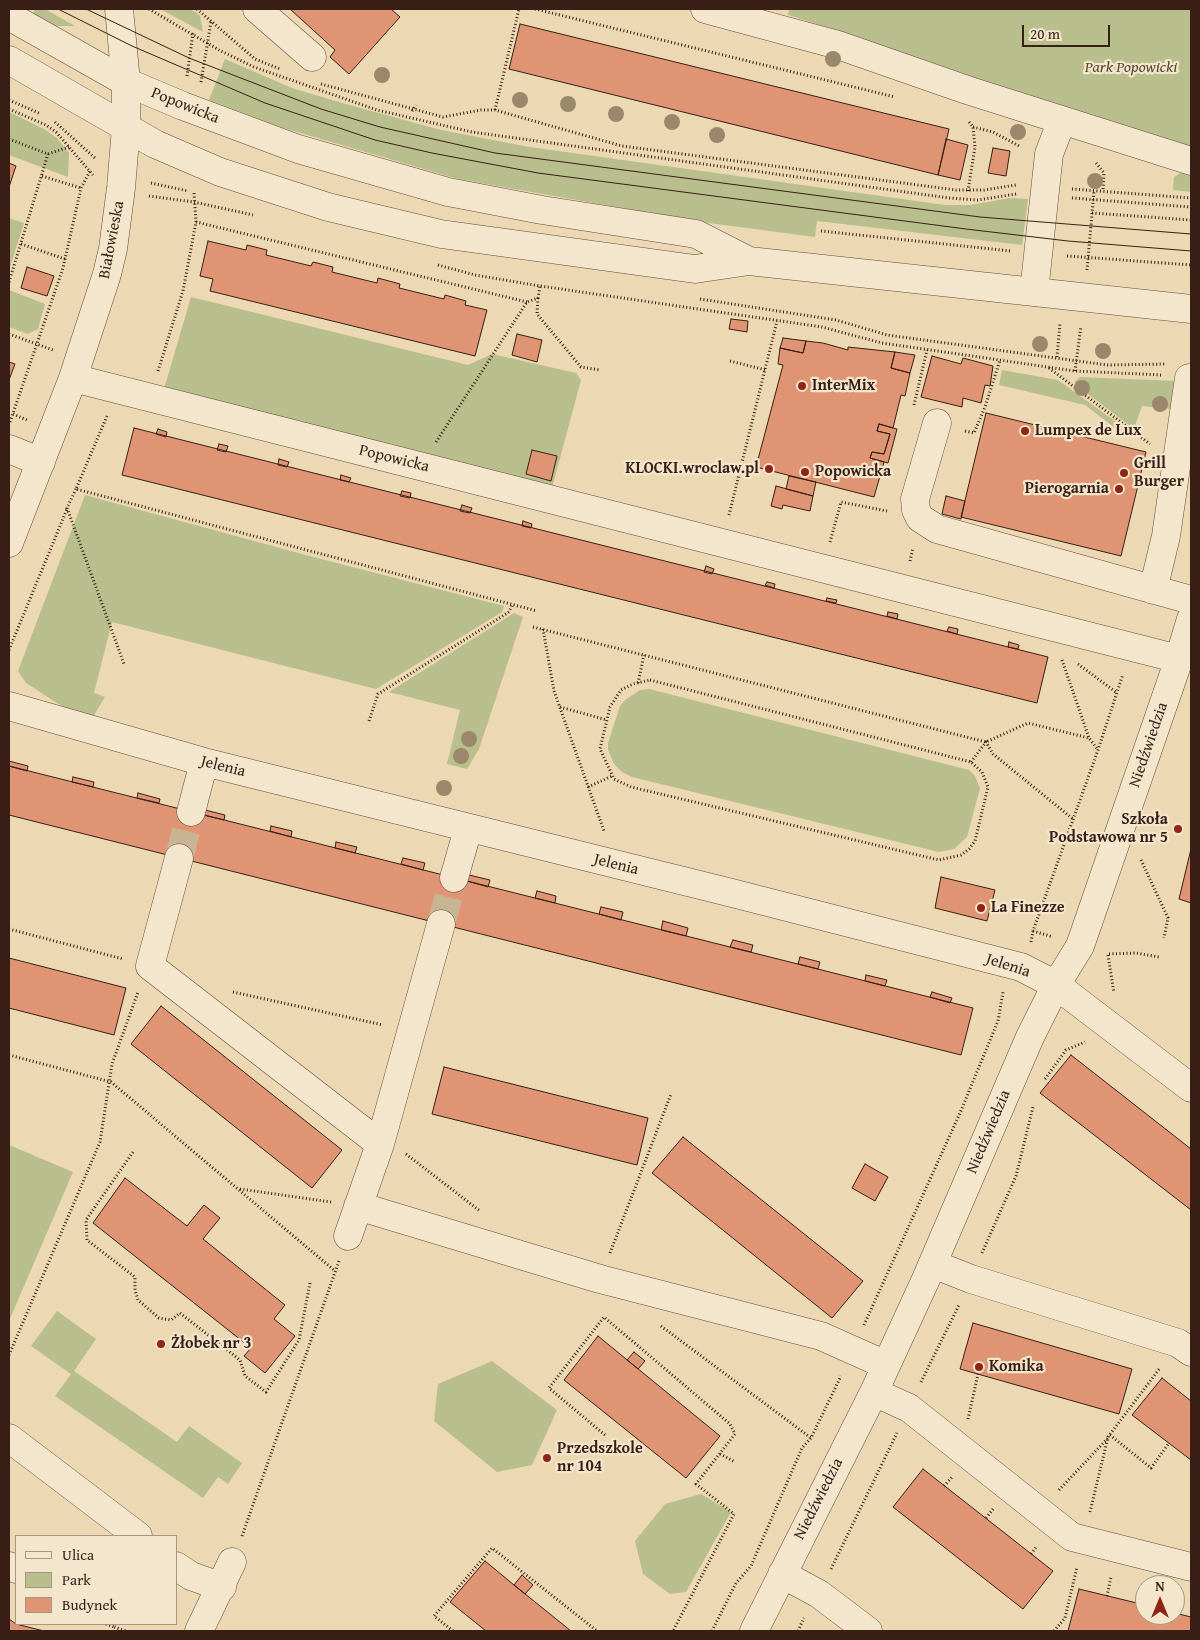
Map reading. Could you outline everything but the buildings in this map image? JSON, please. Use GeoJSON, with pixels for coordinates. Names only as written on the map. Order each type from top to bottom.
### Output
{"type":"FeatureCollection","features":[{"type":"Feature","properties":{"kind":"street","name":"Białowieska"},"geometry":{"type":"LineString","coordinates":[[9,543],[76,369],[107,274],[113,249],[122,188],[126,128],[126,82],[119,26],[119,9]]}},
{"type":"Feature","properties":{"kind":"street"},"geometry":{"type":"LineString","coordinates":[[258,9],[310,68]]}},
{"type":"Feature","properties":{"kind":"street"},"geometry":{"type":"LineString","coordinates":[[705,9],[784,28],[966,90],[1191,161]]}},
{"type":"Feature","properties":{"kind":"street","name":"Popowicka"},"geometry":{"type":"LineString","coordinates":[[9,16],[126,82],[230,125],[307,152],[448,192],[551,212],[696,234],[749,261]]}},
{"type":"Feature","properties":{"kind":"street","name":"Popowicka"},"geometry":{"type":"LineString","coordinates":[[9,60],[155,144],[227,175],[328,207],[441,234],[695,269],[749,261],[1191,308]]}},
{"type":"Feature","properties":{"kind":"street"},"geometry":{"type":"LineString","coordinates":[[1034,292],[1049,154],[1062,120]]}},
{"type":"Feature","properties":{"kind":"street","name":"Popowicka"},"geometry":{"type":"LineString","coordinates":[[76,369],[150,398],[1180,659]]}},
{"type":"Feature","properties":{"kind":"street"},"geometry":{"type":"LineString","coordinates":[[1153,590],[1166,536],[1189,378]]}},
{"type":"Feature","properties":{"kind":"street"},"geometry":{"type":"LineString","coordinates":[[937,424],[916,499],[916,510],[920,518],[937,529],[1191,600]]}},
{"type":"Feature","properties":{"kind":"street"},"geometry":{"type":"LineString","coordinates":[[9,449],[41,462]]}},
{"type":"Feature","properties":{"kind":"street","name":"Niedźwiedzia"},"geometry":{"type":"LineString","coordinates":[[754,1631],[874,1392],[933,1264],[1030,1037],[1056,985],[1080,946],[1180,659],[1191,619]]}},
{"type":"Feature","properties":{"kind":"street","name":"Jelenia"},"geometry":{"type":"LineString","coordinates":[[9,706],[204,762],[1021,967],[1056,985],[1191,1088]]}},
{"type":"Feature","properties":{"kind":"street"},"geometry":{"type":"LineString","coordinates":[[191,812],[204,762]]}},
{"type":"Feature","properties":{"kind":"street"},"geometry":{"type":"LineString","coordinates":[[454,878],[468,829]]}},
{"type":"Feature","properties":{"kind":"street"},"geometry":{"type":"LineString","coordinates":[[179,858],[150,966],[380,1144]]}},
{"type":"Feature","properties":{"kind":"street"},"geometry":{"type":"LineString","coordinates":[[348,1236],[380,1144],[441,924]]}},
{"type":"Feature","properties":{"kind":"street"},"geometry":{"type":"LineString","coordinates":[[358,1206],[600,1279],[821,1336],[886,1365]]}},
{"type":"Feature","properties":{"kind":"street"},"geometry":{"type":"LineString","coordinates":[[933,1264],[971,1279],[1187,1340]]}},
{"type":"Feature","properties":{"kind":"street"},"geometry":{"type":"LineString","coordinates":[[874,1392],[909,1408],[1072,1537],[1191,1567]]}},
{"type":"Feature","properties":{"kind":"street"},"geometry":{"type":"LineString","coordinates":[[9,1438],[137,1535]]}},
{"type":"Feature","properties":{"kind":"street"},"geometry":{"type":"LineString","coordinates":[[178,1567],[190,1576],[227,1574]]}},
{"type":"Feature","properties":{"kind":"street"},"geometry":{"type":"LineString","coordinates":[[198,1631],[227,1574]]}},
{"type":"Feature","properties":{"kind":"street"},"geometry":{"type":"LineString","coordinates":[[782,1574],[819,1594],[868,1631]]}},
{"type":"Feature","properties":{"kind":"path"},"geometry":{"type":"LineString","coordinates":[[198,9],[255,60],[282,70]]}},
{"type":"Feature","properties":{"kind":"path"},"geometry":{"type":"LineString","coordinates":[[495,110],[519,9]]}},
{"type":"Feature","properties":{"kind":"path"},"geometry":{"type":"LineString","coordinates":[[535,9],[548,10],[898,98]]}},
{"type":"Feature","properties":{"kind":"path"},"geometry":{"type":"LineString","coordinates":[[201,85],[211,22]]}},
{"type":"Feature","properties":{"kind":"path"},"geometry":{"type":"LineString","coordinates":[[310,68],[412,111],[452,118],[481,110],[495,110],[622,146],[968,191],[1019,184],[1045,192],[1093,200],[1191,207]]}},
{"type":"Feature","properties":{"kind":"path"},"geometry":{"type":"LineString","coordinates":[[412,111],[416,105]]}},
{"type":"Feature","properties":{"kind":"path"},"geometry":{"type":"LineString","coordinates":[[9,109],[46,125],[69,146],[98,181]]}},
{"type":"Feature","properties":{"kind":"path"},"geometry":{"type":"LineString","coordinates":[[966,118],[973,127],[975,146],[968,191]]}},
{"type":"Feature","properties":{"kind":"path"},"geometry":{"type":"LineString","coordinates":[[428,122],[523,141],[949,198],[978,200],[1009,194],[1094,191],[1191,198]]}},
{"type":"Feature","properties":{"kind":"path"},"geometry":{"type":"LineString","coordinates":[[973,127],[993,132],[1023,148]]}},
{"type":"Feature","properties":{"kind":"path"},"geometry":{"type":"LineString","coordinates":[[9,139],[48,154],[69,146]]}},
{"type":"Feature","properties":{"kind":"path"},"geometry":{"type":"LineString","coordinates":[[9,282],[48,154]]}},
{"type":"Feature","properties":{"kind":"path"},"geometry":{"type":"LineString","coordinates":[[1092,160],[1104,173],[1102,192]]}},
{"type":"Feature","properties":{"kind":"path"},"geometry":{"type":"LineString","coordinates":[[9,427],[38,345],[65,259],[81,188],[90,171]]}},
{"type":"Feature","properties":{"kind":"path"},"geometry":{"type":"LineString","coordinates":[[42,176],[81,188]]}},
{"type":"Feature","properties":{"kind":"path"},"geometry":{"type":"LineString","coordinates":[[1088,259],[1094,191]]}},
{"type":"Feature","properties":{"kind":"path"},"geometry":{"type":"LineString","coordinates":[[147,195],[194,202],[196,222],[183,290],[150,398]]}},
{"type":"Feature","properties":{"kind":"path"},"geometry":{"type":"LineString","coordinates":[[1092,213],[1191,220]]}},
{"type":"Feature","properties":{"kind":"path"},"geometry":{"type":"LineString","coordinates":[[196,222],[527,302],[538,298]]}},
{"type":"Feature","properties":{"kind":"path"},"geometry":{"type":"LineString","coordinates":[[822,231],[1088,259],[1191,265]]}},
{"type":"Feature","properties":{"kind":"path"},"geometry":{"type":"LineString","coordinates":[[21,244],[65,259]]}},
{"type":"Feature","properties":{"kind":"path"},"geometry":{"type":"LineString","coordinates":[[540,286],[537,314],[581,367],[600,370]]}},
{"type":"Feature","properties":{"kind":"path"},"geometry":{"type":"LineString","coordinates":[[420,466],[527,302]]}},
{"type":"Feature","properties":{"kind":"path"},"geometry":{"type":"LineString","coordinates":[[722,542],[777,321],[822,327],[882,343],[1048,367],[1102,374],[1159,374],[1189,378]]}},
{"type":"Feature","properties":{"kind":"path"},"geometry":{"type":"LineString","coordinates":[[9,334],[38,345],[76,369]]}},
{"type":"Feature","properties":{"kind":"path"},"geometry":{"type":"LineString","coordinates":[[927,350],[912,416],[937,424]]}},
{"type":"Feature","properties":{"kind":"path"},"geometry":{"type":"LineString","coordinates":[[985,407],[1000,360]]}},
{"type":"Feature","properties":{"kind":"path"},"geometry":{"type":"LineString","coordinates":[[730,361],[766,370]]}},
{"type":"Feature","properties":{"kind":"path"},"geometry":{"type":"LineString","coordinates":[[1048,367],[1151,444]]}},
{"type":"Feature","properties":{"kind":"path"},"geometry":{"type":"LineString","coordinates":[[9,650],[67,508],[112,407]]}},
{"type":"Feature","properties":{"kind":"path"},"geometry":{"type":"LineString","coordinates":[[76,489],[537,611]]}},
{"type":"Feature","properties":{"kind":"path"},"geometry":{"type":"LineString","coordinates":[[824,568],[841,502],[920,518],[904,588]]}},
{"type":"Feature","properties":{"kind":"path"},"geometry":{"type":"LineString","coordinates":[[67,508],[124,664]]}},
{"type":"Feature","properties":{"kind":"path"},"geometry":{"type":"LineString","coordinates":[[369,721],[378,694],[509,612],[512,605]]}},
{"type":"Feature","properties":{"kind":"path"},"geometry":{"type":"LineString","coordinates":[[533,626],[986,742],[993,754],[1073,819]]}},
{"type":"Feature","properties":{"kind":"path"},"geometry":{"type":"LineString","coordinates":[[543,629],[554,691],[616,865]]}},
{"type":"Feature","properties":{"kind":"path"},"geometry":{"type":"LineString","coordinates":[[1030,945],[1032,931],[1098,750],[1132,647]]}},
{"type":"Feature","properties":{"kind":"path"},"geometry":{"type":"LineString","coordinates":[[638,683],[644,655]]}},
{"type":"Feature","properties":{"kind":"path"},"geometry":{"type":"LineString","coordinates":[[1062,658],[1089,738],[1098,750]]}},
{"type":"Feature","properties":{"kind":"path"},"geometry":{"type":"LineString","coordinates":[[1073,660],[1117,693]]}},
{"type":"Feature","properties":{"kind":"path"},"geometry":{"type":"LineString","coordinates":[[650,680],[971,762],[982,772],[988,786],[975,841],[961,855],[940,860],[631,786],[612,776],[600,749],[610,707],[621,690],[638,683],[650,680]]}},
{"type":"Feature","properties":{"kind":"path"},"geometry":{"type":"LineString","coordinates":[[560,707],[607,720]]}},
{"type":"Feature","properties":{"kind":"path"},"geometry":{"type":"LineString","coordinates":[[971,762],[986,742],[1028,723],[1089,738]]}},
{"type":"Feature","properties":{"kind":"path"},"geometry":{"type":"LineString","coordinates":[[588,787],[612,776]]}},
{"type":"Feature","properties":{"kind":"path"},"geometry":{"type":"LineString","coordinates":[[1141,860],[1168,918],[1164,938]]}},
{"type":"Feature","properties":{"kind":"path"},"geometry":{"type":"LineString","coordinates":[[9,929],[150,966],[142,981],[112,1064],[100,1142],[9,1353]]}},
{"type":"Feature","properties":{"kind":"path"},"geometry":{"type":"LineString","coordinates":[[1032,931],[1062,940]]}},
{"type":"Feature","properties":{"kind":"path"},"geometry":{"type":"LineString","coordinates":[[1109,955],[1136,953],[1159,957]]}},
{"type":"Feature","properties":{"kind":"path"},"geometry":{"type":"LineString","coordinates":[[712,1631],[736,1583],[751,1566],[802,1448],[811,1438],[853,1350],[960,1113],[998,1022],[1004,990],[998,986]]}},
{"type":"Feature","properties":{"kind":"path"},"geometry":{"type":"LineString","coordinates":[[230,992],[412,1031]]}},
{"type":"Feature","properties":{"kind":"path"},"geometry":{"type":"LineString","coordinates":[[9,1055],[110,1082],[240,1189],[335,1271]]}},
{"type":"Feature","properties":{"kind":"path"},"geometry":{"type":"LineString","coordinates":[[600,1279],[671,1094]]}},
{"type":"Feature","properties":{"kind":"path"},"geometry":{"type":"LineString","coordinates":[[380,1144],[403,1152],[486,1216]]}},
{"type":"Feature","properties":{"kind":"path"},"geometry":{"type":"LineString","coordinates":[[133,1152],[86,1220],[87,1240],[134,1277],[134,1290],[138,1300],[159,1318],[171,1320],[180,1313],[240,1360],[245,1376],[266,1392],[299,1340],[310,1284]]}},
{"type":"Feature","properties":{"kind":"path"},"geometry":{"type":"LineString","coordinates":[[240,1189],[358,1206]]}},
{"type":"Feature","properties":{"kind":"path"},"geometry":{"type":"LineString","coordinates":[[227,1574],[348,1236]]}},
{"type":"Feature","properties":{"kind":"path"},"geometry":{"type":"LineString","coordinates":[[606,1435],[550,1388],[604,1317],[730,1424],[735,1434],[696,1484],[734,1514],[673,1631]]}},
{"type":"Feature","properties":{"kind":"path"},"geometry":{"type":"LineString","coordinates":[[659,1324],[811,1438]]}},
{"type":"Feature","properties":{"kind":"path"},"geometry":{"type":"LineString","coordinates":[[1039,1511],[1109,1436],[1187,1340]]}},
{"type":"Feature","properties":{"kind":"path"},"geometry":{"type":"LineString","coordinates":[[972,1400],[978,1374]]}},
{"type":"Feature","properties":{"kind":"path"},"geometry":{"type":"LineString","coordinates":[[1109,1436],[1152,1468],[1170,1444]]}},
{"type":"Feature","properties":{"kind":"path"},"geometry":{"type":"LineString","coordinates":[[1054,1631],[1065,1618],[1109,1436]]}},
{"type":"Feature","properties":{"kind":"path"},"geometry":{"type":"LineString","coordinates":[[720,1454],[735,1462]]}},
{"type":"Feature","properties":{"kind":"path"},"geometry":{"type":"LineString","coordinates":[[453,1631],[434,1616],[492,1548],[597,1631]]}},
{"type":"Feature","properties":{"kind":"path"},"geometry":{"type":"LineString","coordinates":[[115,1625],[126,1631]]}},
{"type":"Feature","properties":{"kind":"green space"},"geometry":{"type":"Polygon","coordinates":[[[35,9],[45,9],[75,26],[54,26],[32,15],[35,9]]]}},
{"type":"Feature","properties":{"kind":"green space"},"geometry":{"type":"Polygon","coordinates":[[[160,9],[189,9],[196,12],[200,16],[203,32],[160,9]]]}},
{"type":"Feature","properties":{"kind":"green space","name":"Park Popowicki"},"geometry":{"type":"Polygon","coordinates":[[[789,9],[1191,9],[1191,152],[921,64],[845,33],[788,15],[789,9]]]}},
{"type":"Feature","properties":{"kind":"green space"},"geometry":{"type":"Polygon","coordinates":[[[225,59],[292,88],[346,104],[441,130],[530,147],[945,205],[971,205],[1010,198],[1028,199],[1022,245],[817,221],[815,237],[701,222],[458,179],[280,127],[209,100],[225,59]]]}},
{"type":"Feature","properties":{"kind":"green space"},"geometry":{"type":"Polygon","coordinates":[[[9,112],[44,129],[57,138],[69,153],[68,177],[9,155],[9,112]]]}},
{"type":"Feature","properties":{"kind":"green space"},"geometry":{"type":"Polygon","coordinates":[[[1182,172],[1191,175],[1191,192],[1173,190],[1174,177],[1182,172]]]}},
{"type":"Feature","properties":{"kind":"green space"},"geometry":{"type":"Polygon","coordinates":[[[9,218],[24,223],[9,270],[9,218]]]}},
{"type":"Feature","properties":{"kind":"green space"},"geometry":{"type":"Polygon","coordinates":[[[9,290],[45,304],[38,329],[28,334],[9,327],[9,290]]]}},
{"type":"Feature","properties":{"kind":"green space"},"geometry":{"type":"Polygon","coordinates":[[[191,297],[468,365],[492,354],[576,373],[581,380],[552,488],[164,389],[191,297]]]}},
{"type":"Feature","properties":{"kind":"green space"},"geometry":{"type":"Polygon","coordinates":[[[1002,370],[1058,380],[1123,427],[1124,435],[1085,405],[999,385],[1002,370]]]}},
{"type":"Feature","properties":{"kind":"green space"},"geometry":{"type":"Polygon","coordinates":[[[1080,377],[1176,381],[1172,409],[1142,406],[1134,429],[1075,384],[1075,381],[1080,377]]]}},
{"type":"Feature","properties":{"kind":"green space"},"geometry":{"type":"Polygon","coordinates":[[[85,495],[504,606],[502,612],[376,689],[112,622],[94,693],[105,697],[91,720],[77,716],[26,683],[18,671],[85,495]]]}},
{"type":"Feature","properties":{"kind":"green space"},"geometry":{"type":"Polygon","coordinates":[[[514,613],[523,617],[479,749],[467,769],[447,764],[460,710],[389,692],[514,613]]]}},
{"type":"Feature","properties":{"kind":"green space"},"geometry":{"type":"Polygon","coordinates":[[[649,689],[969,770],[975,776],[980,788],[967,837],[954,849],[939,852],[632,777],[622,772],[614,764],[608,750],[608,743],[620,706],[625,700],[640,690],[649,689]]]}},
{"type":"Feature","properties":{"kind":"green space"},"geometry":{"type":"Polygon","coordinates":[[[9,1145],[73,1172],[9,1321],[9,1145]]]}},
{"type":"Feature","properties":{"kind":"green space"},"geometry":{"type":"Polygon","coordinates":[[[57,1311],[96,1339],[74,1371],[177,1442],[189,1426],[242,1463],[228,1484],[218,1477],[203,1498],[55,1396],[71,1374],[31,1346],[57,1311]]]}},
{"type":"Feature","properties":{"kind":"green space"},"geometry":{"type":"Polygon","coordinates":[[[492,1361],[557,1410],[532,1465],[497,1472],[434,1421],[438,1384],[492,1361]]]}},
{"type":"Feature","properties":{"kind":"green space"},"geometry":{"type":"Polygon","coordinates":[[[701,1494],[731,1512],[686,1592],[670,1594],[643,1574],[635,1541],[665,1504],[701,1494]]]}},
{"type":"Feature","properties":{"kind":"tunnel"},"geometry":{"type":"LineString","coordinates":[[179,858],[191,812]]}},
{"type":"Feature","properties":{"kind":"tunnel"},"geometry":{"type":"LineString","coordinates":[[441,924],[454,878]]}},
{"type":"Feature","properties":{"kind":"tram line"},"geometry":{"type":"LineString","coordinates":[[58,9],[132,46],[265,103],[375,140],[432,153],[538,173],[966,229],[1068,241],[1191,251]]}},
{"type":"Feature","properties":{"kind":"tram line"},"geometry":{"type":"LineString","coordinates":[[86,9],[189,58],[321,109],[380,127],[495,153],[980,217],[1191,234]]}},
{"type":"Feature","properties":{"kind":"place","name":"InterMix"},"geometry":{"type":"Point","coordinates":[802,386]}},
{"type":"Feature","properties":{"kind":"place","name":"Lumpex de Lux"},"geometry":{"type":"Point","coordinates":[1025,431]}},
{"type":"Feature","properties":{"kind":"place","name":"KLOCKI.wroclaw.pl"},"geometry":{"type":"Point","coordinates":[769,469]}},
{"type":"Feature","properties":{"kind":"place","name":"Popowicka"},"geometry":{"type":"Point","coordinates":[805,472]}},
{"type":"Feature","properties":{"kind":"place","name":"Grill Burger"},"geometry":{"type":"Point","coordinates":[1124,473]}},
{"type":"Feature","properties":{"kind":"place","name":"Pierogarnia"},"geometry":{"type":"Point","coordinates":[1119,489]}},
{"type":"Feature","properties":{"kind":"place","name":"Szkoła Podstawowa nr 5"},"geometry":{"type":"Point","coordinates":[1178,829]}},
{"type":"Feature","properties":{"kind":"place","name":"La Finezze"},"geometry":{"type":"Point","coordinates":[981,908]}},
{"type":"Feature","properties":{"kind":"place","name":"Żłobek nr 3"},"geometry":{"type":"Point","coordinates":[161,1344]}},
{"type":"Feature","properties":{"kind":"place","name":"Komika"},"geometry":{"type":"Point","coordinates":[979,1367]}},
{"type":"Feature","properties":{"kind":"place","name":"Przedszkole nr 104"},"geometry":{"type":"Point","coordinates":[547,1458]}}]}
